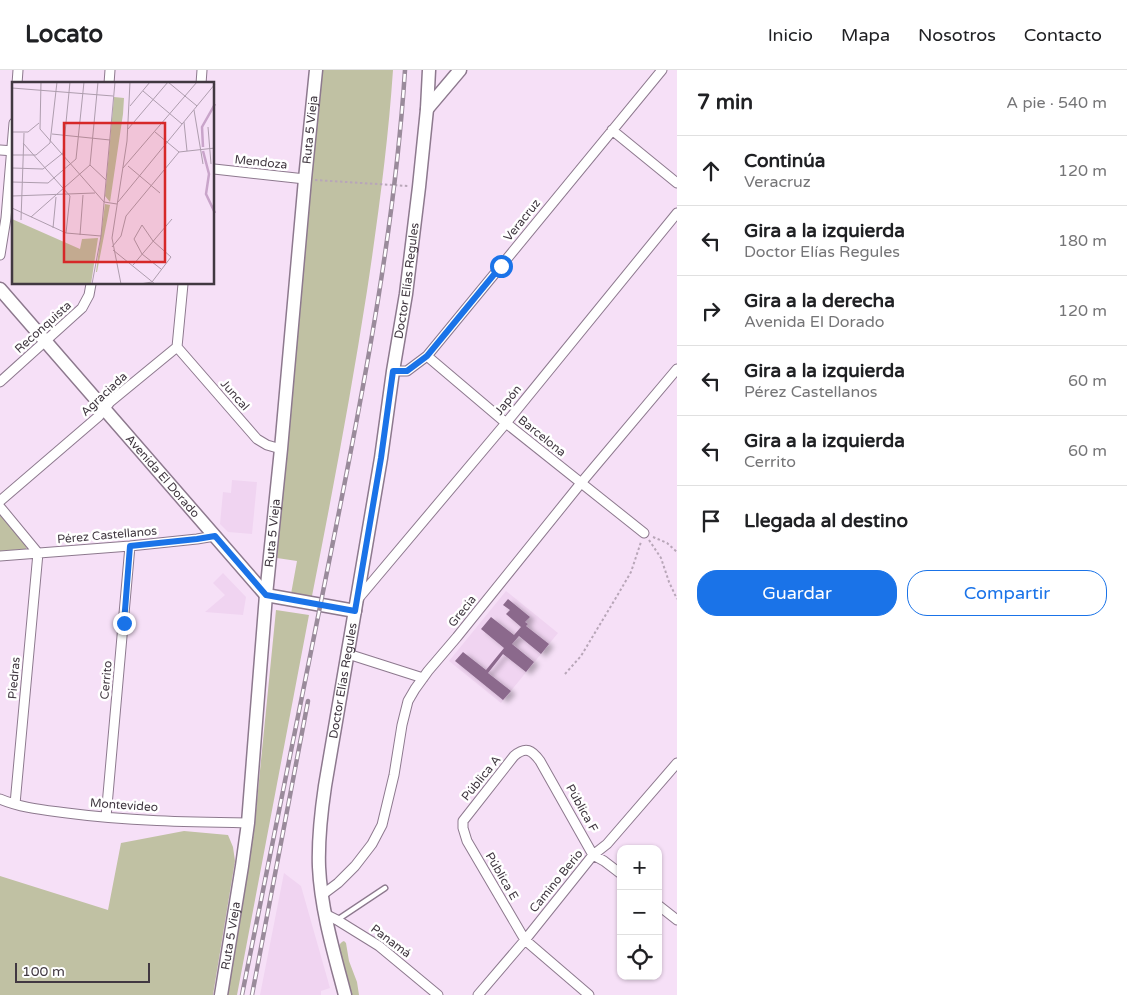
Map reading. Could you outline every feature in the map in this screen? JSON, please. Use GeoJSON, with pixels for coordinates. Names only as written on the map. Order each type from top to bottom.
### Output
{"type":"FeatureCollection","features":[{"type":"Feature","properties":{"kind":"street","name":"Ruta 5 Vieja"},"geometry":{"type":"LineString","coordinates":[[221,995],[248,824],[266,595],[316,70]]}},
{"type":"Feature","properties":{"kind":"street","name":"Doctor Elías Regules"},"geometry":{"type":"LineString","coordinates":[[345,995],[322,895],[319,868],[321,812],[381,458],[406,294],[428,108],[430,70]]}},
{"type":"Feature","properties":{"kind":"street"},"geometry":{"type":"LineString","coordinates":[[428,108],[460,70]]}},
{"type":"Feature","properties":{"kind":"street","name":"Veracruz"},"geometry":{"type":"LineString","coordinates":[[393,371],[407,371],[427,356],[662,70]]}},
{"type":"Feature","properties":{"kind":"street"},"geometry":{"type":"LineString","coordinates":[[612,130],[677,183]]}},
{"type":"Feature","properties":{"kind":"street"},"geometry":{"type":"LineString","coordinates":[[0,150],[12,151],[6,218],[0,256]]}},
{"type":"Feature","properties":{"kind":"street","name":"Mendoza"},"geometry":{"type":"LineString","coordinates":[[215,170],[305,179]]}},
{"type":"Feature","properties":{"kind":"street","name":"Japón"},"geometry":{"type":"LineString","coordinates":[[356,606],[677,213]]}},
{"type":"Feature","properties":{"kind":"street","name":"Reconquista"},"geometry":{"type":"LineString","coordinates":[[0,382],[82,308],[89,295],[91,285]]}},
{"type":"Feature","properties":{"kind":"street"},"geometry":{"type":"LineString","coordinates":[[177,347],[183,285]]}},
{"type":"Feature","properties":{"kind":"street","name":"Avenida El Dorado"},"geometry":{"type":"LineString","coordinates":[[0,288],[266,595]]}},
{"type":"Feature","properties":{"kind":"street","name":"Juncal"},"geometry":{"type":"LineString","coordinates":[[177,347],[257,439],[267,445],[281,449]]}},
{"type":"Feature","properties":{"kind":"street","name":"Agraciada"},"geometry":{"type":"LineString","coordinates":[[0,501],[99,416],[110,402],[177,347]]}},
{"type":"Feature","properties":{"kind":"street","name":"Barcelona"},"geometry":{"type":"LineString","coordinates":[[427,356],[580,483],[644,533]]}},
{"type":"Feature","properties":{"kind":"street","name":"Grecia"},"geometry":{"type":"LineString","coordinates":[[322,895],[338,883],[355,866],[372,844],[382,824],[394,775],[408,701],[423,678],[580,483],[677,369]]}},
{"type":"Feature","properties":{"kind":"street"},"geometry":{"type":"LineString","coordinates":[[0,507],[38,553]]}},
{"type":"Feature","properties":{"kind":"street","name":"Pérez Castellanos"},"geometry":{"type":"LineString","coordinates":[[0,556],[130,546],[215,536]]}},
{"type":"Feature","properties":{"kind":"street","name":"Cerrito"},"geometry":{"type":"LineString","coordinates":[[106,817],[130,546]]}},
{"type":"Feature","properties":{"kind":"street","name":"Piedras"},"geometry":{"type":"LineString","coordinates":[[15,804],[38,553]]}},
{"type":"Feature","properties":{"kind":"street"},"geometry":{"type":"LineString","coordinates":[[266,595],[356,606]]}},
{"type":"Feature","properties":{"kind":"street"},"geometry":{"type":"LineString","coordinates":[[348,654],[423,678]]}},
{"type":"Feature","properties":{"kind":"street","name":"Pública A"},"geometry":{"type":"LineString","coordinates":[[463,828],[463,821],[466,816],[508,764],[520,752],[526,750]]}},
{"type":"Feature","properties":{"kind":"street","name":"Pública F"},"geometry":{"type":"LineString","coordinates":[[526,750],[534,753],[540,761],[593,855],[617,871]]}},
{"type":"Feature","properties":{"kind":"street","name":"Camino Berio"},"geometry":{"type":"LineString","coordinates":[[478,995],[593,855],[607,844],[677,763]]}},
{"type":"Feature","properties":{"kind":"street","name":"Montevideo"},"geometry":{"type":"LineString","coordinates":[[0,799],[38,809],[106,817],[248,824]]}},
{"type":"Feature","properties":{"kind":"street","name":"Pública E"},"geometry":{"type":"LineString","coordinates":[[463,828],[467,842],[525,940],[589,995]]}},
{"type":"Feature","properties":{"kind":"street"},"geometry":{"type":"LineString","coordinates":[[662,908],[677,920]]}},
{"type":"Feature","properties":{"kind":"street","name":"Panamá"},"geometry":{"type":"LineString","coordinates":[[325,914],[379,946],[438,995]]}},
{"type":"Feature","properties":{"kind":"lane"},"geometry":{"type":"LineString","coordinates":[[337,920],[385,888]]}},
{"type":"Feature","properties":{"kind":"path"},"geometry":{"type":"LineString","coordinates":[[305,179],[419,187]]}},
{"type":"Feature","properties":{"kind":"path"},"geometry":{"type":"LineString","coordinates":[[644,533],[667,543],[677,552]]}},
{"type":"Feature","properties":{"kind":"path"},"geometry":{"type":"LineString","coordinates":[[644,533],[661,558],[677,599]]}},
{"type":"Feature","properties":{"kind":"path"},"geometry":{"type":"LineString","coordinates":[[565,674],[581,656],[631,572],[644,533]]}},
{"type":"Feature","properties":{"kind":"shaded area"},"geometry":{"type":"Polygon","coordinates":[[[232,480],[257,482],[252,534],[228,532],[220,524],[223,492],[231,493],[232,480]]]}},
{"type":"Feature","properties":{"kind":"shaded area"},"geometry":{"type":"Polygon","coordinates":[[[223,573],[246,597],[243,615],[205,612],[225,595],[213,583],[223,573]]]}},
{"type":"Feature","properties":{"kind":"shaded area"},"geometry":{"type":"Polygon","coordinates":[[[506,591],[558,633],[501,703],[449,661],[506,591]]]}},
{"type":"Feature","properties":{"kind":"shaded area"},"geometry":{"type":"Polygon","coordinates":[[[284,873],[301,886],[330,988],[321,991],[321,995],[260,995],[284,873]]]}},
{"type":"Feature","properties":{"kind":"green space"},"geometry":{"type":"Polygon","coordinates":[[[318,70],[393,70],[382,181],[367,291],[341,444],[312,596],[291,594],[297,561],[277,558],[318,70]]]}},
{"type":"Feature","properties":{"kind":"green space"},"geometry":{"type":"Polygon","coordinates":[[[0,515],[27,546],[26,549],[0,551],[0,515]]]}},
{"type":"Feature","properties":{"kind":"green space"},"geometry":{"type":"Polygon","coordinates":[[[276,610],[309,615],[237,995],[227,995],[254,831],[276,610]]]}},
{"type":"Feature","properties":{"kind":"green space"},"geometry":{"type":"Polygon","coordinates":[[[184,831],[228,835],[233,847],[235,861],[213,995],[0,995],[0,876],[108,910],[121,843],[184,831]]]}},
{"type":"Feature","properties":{"kind":"green space"},"geometry":{"type":"Polygon","coordinates":[[[344,941],[357,982],[359,995],[350,995],[339,951],[341,943],[344,941]]]}},
{"type":"Feature","properties":{"kind":"building"},"geometry":{"type":"Polygon","coordinates":[[[508,599],[530,617],[525,622],[528,624],[526,626],[549,644],[541,654],[519,636],[512,644],[534,662],[526,672],[503,654],[488,673],[511,691],[503,700],[455,661],[463,652],[486,670],[504,648],[481,629],[491,617],[514,635],[521,627],[506,614],[510,610],[503,605],[508,599]]]}},
{"type":"Feature","properties":{"kind":"railway"},"geometry":{"type":"LineString","coordinates":[[242,995],[358,414],[387,242],[405,70]]}},
{"type":"Feature","properties":{"kind":"railway"},"geometry":{"type":"LineString","coordinates":[[252,995],[308,701]]}},
{"type":"Feature","properties":{"kind":"route"},"geometry":{"type":"LineString","coordinates":[[124,623],[130,546],[215,536],[266,595],[355,611],[381,458],[393,371],[407,371],[427,356],[501,266]]}}]}
